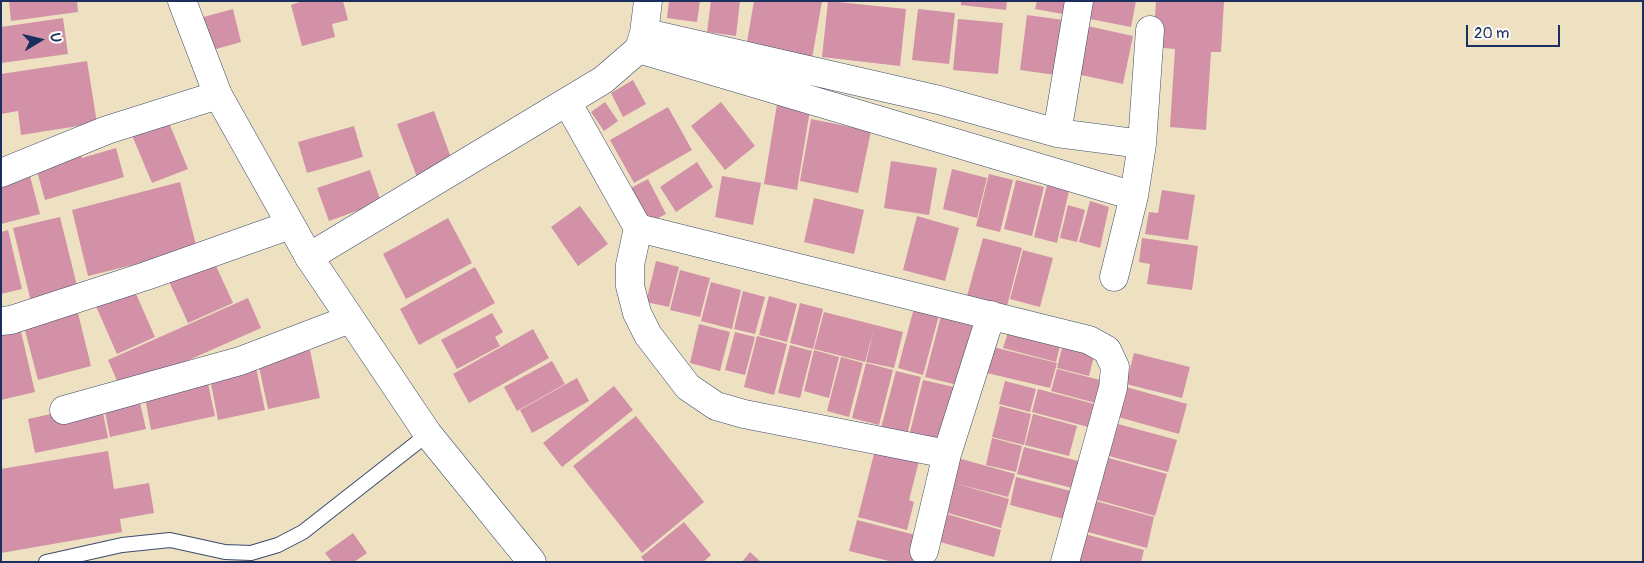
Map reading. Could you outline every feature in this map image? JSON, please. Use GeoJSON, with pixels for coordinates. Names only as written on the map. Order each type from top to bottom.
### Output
{"type":"FeatureCollection","features":[{"type":"Feature","properties":{"kind":"street"},"geometry":{"type":"LineString","coordinates":[[182,1],[218,95],[309,257],[428,434],[532,562]]}},
{"type":"Feature","properties":{"kind":"street"},"geometry":{"type":"LineString","coordinates":[[309,257],[603,80],[642,41],[648,1]]}},
{"type":"Feature","properties":{"kind":"street"},"geometry":{"type":"LineString","coordinates":[[1057,133],[1079,1]]}},
{"type":"Feature","properties":{"kind":"street"},"geometry":{"type":"LineString","coordinates":[[1114,277],[1134,196],[1142,144],[1150,30]]}},
{"type":"Feature","properties":{"kind":"street"},"geometry":{"type":"LineString","coordinates":[[642,41],[939,100],[1057,133],[1142,144]]}},
{"type":"Feature","properties":{"kind":"street"},"geometry":{"type":"LineString","coordinates":[[642,41],[1134,196]]}},
{"type":"Feature","properties":{"kind":"street"},"geometry":{"type":"LineString","coordinates":[[1,173],[107,130],[218,95]]}},
{"type":"Feature","properties":{"kind":"street"},"geometry":{"type":"LineString","coordinates":[[567,102],[638,228],[630,265],[630,286],[637,313],[648,335],[688,387],[716,406],[744,414],[947,454]]}},
{"type":"Feature","properties":{"kind":"street"},"geometry":{"type":"LineString","coordinates":[[1,321],[11,320],[146,276],[290,224]]}},
{"type":"Feature","properties":{"kind":"street"},"geometry":{"type":"LineString","coordinates":[[638,228],[1089,340],[1107,350],[1115,367],[1114,388],[1065,562]]}},
{"type":"Feature","properties":{"kind":"street"},"geometry":{"type":"LineString","coordinates":[[924,551],[947,454],[991,315]]}},
{"type":"Feature","properties":{"kind":"street"},"geometry":{"type":"LineString","coordinates":[[64,410],[240,361],[350,319]]}},
{"type":"Feature","properties":{"kind":"lane"},"geometry":{"type":"LineString","coordinates":[[46,562],[122,545],[170,540],[224,552],[251,554],[278,545],[303,532],[428,434]]}},
{"type":"Feature","properties":{"kind":"building"},"geometry":{"type":"Polygon","coordinates":[[[9,1],[77,1],[78,12],[11,21],[9,1]]]}},
{"type":"Feature","properties":{"kind":"building"},"geometry":{"type":"Polygon","coordinates":[[[303,1],[343,1],[348,20],[332,24],[335,37],[302,46],[291,5],[303,1]]]}},
{"type":"Feature","properties":{"kind":"building"},"geometry":{"type":"Polygon","coordinates":[[[669,1],[700,1],[697,22],[667,18],[669,1]]]}},
{"type":"Feature","properties":{"kind":"building"},"geometry":{"type":"Polygon","coordinates":[[[711,1],[740,1],[736,36],[707,32],[711,1]]]}},
{"type":"Feature","properties":{"kind":"building"},"geometry":{"type":"Polygon","coordinates":[[[754,1],[822,1],[812,59],[746,48],[754,1]]]}},
{"type":"Feature","properties":{"kind":"building"},"geometry":{"type":"Polygon","coordinates":[[[828,1],[906,9],[900,66],[822,57],[828,1]]]}},
{"type":"Feature","properties":{"kind":"building"},"geometry":{"type":"Polygon","coordinates":[[[961,1],[1007,1],[1006,10],[961,5],[961,1]]]}},
{"type":"Feature","properties":{"kind":"building"},"geometry":{"type":"Polygon","coordinates":[[[1037,1],[1070,1],[1068,15],[1035,9],[1037,1]]]}},
{"type":"Feature","properties":{"kind":"building"},"geometry":{"type":"Polygon","coordinates":[[[1088,1],[1136,1],[1131,27],[1085,18],[1088,1]]]}},
{"type":"Feature","properties":{"kind":"building"},"geometry":{"type":"Polygon","coordinates":[[[1156,1],[1224,1],[1221,52],[1211,52],[1206,130],[1170,127],[1175,49],[1153,47],[1156,1]]]}},
{"type":"Feature","properties":{"kind":"building"},"geometry":{"type":"Polygon","coordinates":[[[233,9],[241,42],[209,51],[200,18],[233,9]]]}},
{"type":"Feature","properties":{"kind":"building"},"geometry":{"type":"Polygon","coordinates":[[[918,9],[955,13],[949,64],[912,60],[918,9]]]}},
{"type":"Feature","properties":{"kind":"building"},"geometry":{"type":"Polygon","coordinates":[[[1027,15],[1071,21],[1063,76],[1020,70],[1027,15]]]}},
{"type":"Feature","properties":{"kind":"building"},"geometry":{"type":"Polygon","coordinates":[[[63,18],[68,54],[1,63],[1,27],[63,18]]]}},
{"type":"Feature","properties":{"kind":"building"},"geometry":{"type":"Polygon","coordinates":[[[958,19],[1003,23],[998,74],[953,70],[958,19]]]}},
{"type":"Feature","properties":{"kind":"building"},"geometry":{"type":"Polygon","coordinates":[[[1083,25],[1133,36],[1123,84],[1072,73],[1083,25]]]}},
{"type":"Feature","properties":{"kind":"building"},"geometry":{"type":"Polygon","coordinates":[[[87,61],[97,123],[21,135],[18,111],[1,114],[1,74],[87,61]]]}},
{"type":"Feature","properties":{"kind":"building"},"geometry":{"type":"Polygon","coordinates":[[[633,80],[646,104],[623,117],[611,93],[633,80]]]}},
{"type":"Feature","properties":{"kind":"building"},"geometry":{"type":"Polygon","coordinates":[[[605,102],[618,121],[604,131],[591,112],[605,102]]]}},
{"type":"Feature","properties":{"kind":"building"},"geometry":{"type":"Polygon","coordinates":[[[721,102],[755,146],[725,170],[691,126],[721,102]]]}},
{"type":"Feature","properties":{"kind":"building"},"geometry":{"type":"Polygon","coordinates":[[[777,104],[810,110],[797,190],[764,184],[777,104]]]}},
{"type":"Feature","properties":{"kind":"building"},"geometry":{"type":"Polygon","coordinates":[[[668,107],[692,150],[634,183],[610,140],[668,107]]]}},
{"type":"Feature","properties":{"kind":"building"},"geometry":{"type":"Polygon","coordinates":[[[434,111],[454,166],[418,180],[397,124],[434,111]]]}},
{"type":"Feature","properties":{"kind":"building"},"geometry":{"type":"Polygon","coordinates":[[[167,118],[188,169],[152,183],[131,133],[167,118]]]}},
{"type":"Feature","properties":{"kind":"building"},"geometry":{"type":"Polygon","coordinates":[[[811,119],[871,131],[858,193],[800,181],[811,119]]]}},
{"type":"Feature","properties":{"kind":"building"},"geometry":{"type":"Polygon","coordinates":[[[354,126],[363,157],[307,173],[298,142],[354,126]]]}},
{"type":"Feature","properties":{"kind":"building"},"geometry":{"type":"Polygon","coordinates":[[[78,147],[82,158],[116,148],[124,177],[45,200],[37,171],[78,147]]]}},
{"type":"Feature","properties":{"kind":"building"},"geometry":{"type":"Polygon","coordinates":[[[891,161],[937,168],[929,215],[884,208],[891,161]]]}},
{"type":"Feature","properties":{"kind":"building"},"geometry":{"type":"Polygon","coordinates":[[[697,162],[713,187],[676,212],[660,187],[697,162]]]}},
{"type":"Feature","properties":{"kind":"building"},"geometry":{"type":"Polygon","coordinates":[[[952,169],[987,178],[977,218],[943,209],[952,169]]]}},
{"type":"Feature","properties":{"kind":"building"},"geometry":{"type":"Polygon","coordinates":[[[370,170],[381,202],[329,221],[317,188],[370,170]]]}},
{"type":"Feature","properties":{"kind":"building"},"geometry":{"type":"Polygon","coordinates":[[[989,174],[1013,180],[1000,232],[976,226],[989,174]]]}},
{"type":"Feature","properties":{"kind":"building"},"geometry":{"type":"Polygon","coordinates":[[[30,176],[40,214],[1,224],[1,184],[30,176]]]}},
{"type":"Feature","properties":{"kind":"building"},"geometry":{"type":"Polygon","coordinates":[[[722,176],[761,183],[753,225],[715,217],[722,176]]]}},
{"type":"Feature","properties":{"kind":"building"},"geometry":{"type":"Polygon","coordinates":[[[648,179],[666,214],[648,223],[629,189],[648,179]]]}},
{"type":"Feature","properties":{"kind":"building"},"geometry":{"type":"Polygon","coordinates":[[[1016,180],[1044,187],[1032,236],[1004,229],[1016,180]]]}},
{"type":"Feature","properties":{"kind":"building"},"geometry":{"type":"Polygon","coordinates":[[[180,182],[197,249],[88,276],[72,210],[180,182]]]}},
{"type":"Feature","properties":{"kind":"building"},"geometry":{"type":"Polygon","coordinates":[[[1047,185],[1069,191],[1057,243],[1034,237],[1047,185]]]}},
{"type":"Feature","properties":{"kind":"building"},"geometry":{"type":"Polygon","coordinates":[[[1162,190],[1195,195],[1188,240],[1145,234],[1149,212],[1158,213],[1162,190]]]}},
{"type":"Feature","properties":{"kind":"building"},"geometry":{"type":"Polygon","coordinates":[[[814,198],[864,210],[854,254],[804,242],[814,198]]]}},
{"type":"Feature","properties":{"kind":"building"},"geometry":{"type":"Polygon","coordinates":[[[1090,201],[1109,207],[1100,248],[1079,242],[1090,201]]]}},
{"type":"Feature","properties":{"kind":"building"},"geometry":{"type":"Polygon","coordinates":[[[1068,205],[1085,210],[1077,242],[1060,238],[1068,205]]]}},
{"type":"Feature","properties":{"kind":"building"},"geometry":{"type":"Polygon","coordinates":[[[580,206],[608,244],[578,266],[551,227],[580,206]]]}},
{"type":"Feature","properties":{"kind":"building"},"geometry":{"type":"Polygon","coordinates":[[[917,216],[959,228],[945,281],[903,270],[917,216]]]}},
{"type":"Feature","properties":{"kind":"building"},"geometry":{"type":"Polygon","coordinates":[[[60,217],[79,294],[32,306],[13,228],[60,217]]]}},
{"type":"Feature","properties":{"kind":"building"},"geometry":{"type":"Polygon","coordinates":[[[448,218],[472,263],[406,299],[383,254],[448,218]]]}},
{"type":"Feature","properties":{"kind":"building"},"geometry":{"type":"Polygon","coordinates":[[[8,230],[22,289],[1,294],[1,232],[8,230]]]}},
{"type":"Feature","properties":{"kind":"building"},"geometry":{"type":"Polygon","coordinates":[[[983,238],[1022,248],[1007,306],[967,296],[983,238]]]}},
{"type":"Feature","properties":{"kind":"building"},"geometry":{"type":"Polygon","coordinates":[[[1142,238],[1198,246],[1192,290],[1147,284],[1150,264],[1139,262],[1142,238]]]}},
{"type":"Feature","properties":{"kind":"building"},"geometry":{"type":"Polygon","coordinates":[[[1023,250],[1053,258],[1040,307],[1010,299],[1023,250]]]}},
{"type":"Feature","properties":{"kind":"building"},"geometry":{"type":"Polygon","coordinates":[[[211,255],[233,303],[188,323],[166,275],[211,255]]]}},
{"type":"Feature","properties":{"kind":"building"},"geometry":{"type":"Polygon","coordinates":[[[656,261],[679,267],[669,307],[646,302],[656,261]]]}},
{"type":"Feature","properties":{"kind":"building"},"geometry":{"type":"Polygon","coordinates":[[[475,267],[495,303],[419,345],[400,309],[475,267]]]}},
{"type":"Feature","properties":{"kind":"building"},"geometry":{"type":"Polygon","coordinates":[[[680,270],[710,278],[700,317],[670,310],[680,270]]]}},
{"type":"Feature","properties":{"kind":"building"},"geometry":{"type":"Polygon","coordinates":[[[711,282],[741,290],[732,329],[701,321],[711,282]]]}},
{"type":"Feature","properties":{"kind":"building"},"geometry":{"type":"Polygon","coordinates":[[[133,287],[155,337],[117,354],[95,304],[133,287]]]}},
{"type":"Feature","properties":{"kind":"building"},"geometry":{"type":"Polygon","coordinates":[[[743,291],[765,297],[755,334],[734,329],[743,291]]]}},
{"type":"Feature","properties":{"kind":"building"},"geometry":{"type":"Polygon","coordinates":[[[769,296],[797,304],[787,342],[759,335],[769,296]]]}},
{"type":"Feature","properties":{"kind":"building"},"geometry":{"type":"Polygon","coordinates":[[[248,298],[261,328],[121,390],[108,360],[248,298]]]}},
{"type":"Feature","properties":{"kind":"building"},"geometry":{"type":"Polygon","coordinates":[[[800,303],[823,309],[813,349],[790,343],[800,303]]]}},
{"type":"Feature","properties":{"kind":"building"},"geometry":{"type":"Polygon","coordinates":[[[76,305],[91,366],[38,380],[22,319],[76,305]]]}},
{"type":"Feature","properties":{"kind":"building"},"geometry":{"type":"Polygon","coordinates":[[[914,308],[939,315],[923,375],[898,368],[914,308]]]}},
{"type":"Feature","properties":{"kind":"building"},"geometry":{"type":"Polygon","coordinates":[[[824,312],[903,332],[894,368],[866,362],[874,329],[865,362],[814,349],[824,312]]]}},
{"type":"Feature","properties":{"kind":"building"},"geometry":{"type":"Polygon","coordinates":[[[492,313],[503,332],[495,337],[500,346],[457,369],[441,340],[492,313]]]}},
{"type":"Feature","properties":{"kind":"building"},"geometry":{"type":"Polygon","coordinates":[[[941,316],[973,325],[957,385],[925,377],[941,316]]]}},
{"type":"Feature","properties":{"kind":"building"},"geometry":{"type":"Polygon","coordinates":[[[19,323],[35,392],[1,400],[1,328],[19,323]]]}},
{"type":"Feature","properties":{"kind":"building"},"geometry":{"type":"Polygon","coordinates":[[[699,324],[730,332],[720,371],[690,363],[699,324]]]}},
{"type":"Feature","properties":{"kind":"building"},"geometry":{"type":"Polygon","coordinates":[[[533,329],[549,358],[469,403],[453,374],[533,329]]]}},
{"type":"Feature","properties":{"kind":"building"},"geometry":{"type":"Polygon","coordinates":[[[1009,329],[1061,342],[1056,362],[1003,348],[1009,329]]]}},
{"type":"Feature","properties":{"kind":"building"},"geometry":{"type":"Polygon","coordinates":[[[735,332],[755,337],[745,375],[725,370],[735,332]]]}},
{"type":"Feature","properties":{"kind":"building"},"geometry":{"type":"Polygon","coordinates":[[[757,336],[787,344],[774,395],[744,387],[757,336]]]}},
{"type":"Feature","properties":{"kind":"building"},"geometry":{"type":"Polygon","coordinates":[[[1063,344],[1095,352],[1089,376],[1057,368],[1063,344]]]}},
{"type":"Feature","properties":{"kind":"building"},"geometry":{"type":"Polygon","coordinates":[[[790,345],[812,351],[800,398],[778,393],[790,345]]]}},
{"type":"Feature","properties":{"kind":"building"},"geometry":{"type":"Polygon","coordinates":[[[993,347],[1057,363],[1050,388],[987,373],[993,347]]]}},
{"type":"Feature","properties":{"kind":"building"},"geometry":{"type":"Polygon","coordinates":[[[310,350],[320,398],[268,409],[258,362],[310,350]]]}},
{"type":"Feature","properties":{"kind":"building"},"geometry":{"type":"Polygon","coordinates":[[[814,350],[839,357],[829,398],[804,391],[814,350]]]}},
{"type":"Feature","properties":{"kind":"building"},"geometry":{"type":"Polygon","coordinates":[[[1134,353],[1190,367],[1182,398],[1126,384],[1134,353]]]}},
{"type":"Feature","properties":{"kind":"building"},"geometry":{"type":"Polygon","coordinates":[[[841,357],[863,363],[849,417],[827,411],[841,357]]]}},
{"type":"Feature","properties":{"kind":"building"},"geometry":{"type":"Polygon","coordinates":[[[552,361],[565,384],[517,411],[504,387],[552,361]]]}},
{"type":"Feature","properties":{"kind":"building"},"geometry":{"type":"Polygon","coordinates":[[[255,363],[265,410],[218,420],[209,373],[255,363]]]}},
{"type":"Feature","properties":{"kind":"building"},"geometry":{"type":"Polygon","coordinates":[[[866,363],[893,370],[879,425],[852,418],[866,363]]]}},
{"type":"Feature","properties":{"kind":"building"},"geometry":{"type":"Polygon","coordinates":[[[1057,369],[1104,381],[1099,404],[1051,391],[1057,369]]]}},
{"type":"Feature","properties":{"kind":"building"},"geometry":{"type":"Polygon","coordinates":[[[896,371],[921,377],[907,435],[881,428],[896,371]]]}},
{"type":"Feature","properties":{"kind":"building"},"geometry":{"type":"Polygon","coordinates":[[[577,378],[589,401],[532,433],[520,410],[577,378]]]}},
{"type":"Feature","properties":{"kind":"building"},"geometry":{"type":"Polygon","coordinates":[[[207,379],[215,416],[151,430],[144,392],[207,379]]]}},
{"type":"Feature","properties":{"kind":"building"},"geometry":{"type":"Polygon","coordinates":[[[923,380],[954,387],[939,443],[909,436],[923,380]]]}},
{"type":"Feature","properties":{"kind":"building"},"geometry":{"type":"Polygon","coordinates":[[[1005,381],[1036,389],[1030,412],[999,404],[1005,381]]]}},
{"type":"Feature","properties":{"kind":"building"},"geometry":{"type":"Polygon","coordinates":[[[614,386],[633,410],[562,467],[543,443],[614,386]]]}},
{"type":"Feature","properties":{"kind":"building"},"geometry":{"type":"Polygon","coordinates":[[[1126,387],[1187,404],[1179,434],[1118,417],[1126,387]]]}},
{"type":"Feature","properties":{"kind":"building"},"geometry":{"type":"Polygon","coordinates":[[[1038,389],[1098,405],[1092,428],[1032,412],[1038,389]]]}},
{"type":"Feature","properties":{"kind":"building"},"geometry":{"type":"Polygon","coordinates":[[[138,394],[146,429],[110,437],[103,402],[138,394]]]}},
{"type":"Feature","properties":{"kind":"building"},"geometry":{"type":"Polygon","coordinates":[[[101,403],[108,438],[35,453],[28,419],[101,403]]]}},
{"type":"Feature","properties":{"kind":"building"},"geometry":{"type":"Polygon","coordinates":[[[1000,406],[1031,414],[1024,445],[992,437],[1000,406]]]}},
{"type":"Feature","properties":{"kind":"building"},"geometry":{"type":"Polygon","coordinates":[[[1033,414],[1077,426],[1069,456],[1025,445],[1033,414]]]}},
{"type":"Feature","properties":{"kind":"building"},"geometry":{"type":"Polygon","coordinates":[[[636,416],[704,502],[642,553],[573,466],[636,416]]]}},
{"type":"Feature","properties":{"kind":"building"},"geometry":{"type":"Polygon","coordinates":[[[1118,424],[1177,440],[1168,472],[1109,456],[1118,424]]]}},
{"type":"Feature","properties":{"kind":"building"},"geometry":{"type":"Polygon","coordinates":[[[992,438],[1022,446],[1016,472],[986,465],[992,438]]]}},
{"type":"Feature","properties":{"kind":"building"},"geometry":{"type":"Polygon","coordinates":[[[1024,447],[1082,462],[1076,489],[1017,474],[1024,447]]]}},
{"type":"Feature","properties":{"kind":"building"},"geometry":{"type":"Polygon","coordinates":[[[875,450],[919,461],[909,500],[914,502],[907,530],[858,517],[875,450]]]}},
{"type":"Feature","properties":{"kind":"building"},"geometry":{"type":"Polygon","coordinates":[[[108,451],[114,489],[149,483],[154,513],[120,519],[122,532],[1,553],[1,469],[108,451]]]}},
{"type":"Feature","properties":{"kind":"building"},"geometry":{"type":"Polygon","coordinates":[[[1105,457],[1167,474],[1155,516],[1094,499],[1105,457]]]}},
{"type":"Feature","properties":{"kind":"building"},"geometry":{"type":"Polygon","coordinates":[[[958,458],[1015,474],[1008,497],[954,483],[1009,499],[1001,528],[941,511],[958,458]]]}},
{"type":"Feature","properties":{"kind":"building"},"geometry":{"type":"Polygon","coordinates":[[[1016,477],[1075,492],[1068,520],[1010,505],[1016,477]]]}},
{"type":"Feature","properties":{"kind":"building"},"geometry":{"type":"Polygon","coordinates":[[[1092,500],[1154,517],[1147,548],[1084,531],[1092,500]]]}},
{"type":"Feature","properties":{"kind":"building"},"geometry":{"type":"Polygon","coordinates":[[[940,512],[1001,530],[994,557],[933,540],[940,512]]]}},
{"type":"Feature","properties":{"kind":"building"},"geometry":{"type":"Polygon","coordinates":[[[857,520],[919,536],[912,562],[893,562],[849,551],[857,520]]]}},
{"type":"Feature","properties":{"kind":"building"},"geometry":{"type":"Polygon","coordinates":[[[684,522],[711,555],[703,562],[645,562],[641,557],[684,522]]]}},
{"type":"Feature","properties":{"kind":"building"},"geometry":{"type":"Polygon","coordinates":[[[353,533],[367,553],[354,562],[332,562],[325,553],[353,533]]]}},
{"type":"Feature","properties":{"kind":"building"},"geometry":{"type":"Polygon","coordinates":[[[1081,533],[1144,550],[1141,562],[1073,562],[1081,533]]]}},
{"type":"Feature","properties":{"kind":"building"},"geometry":{"type":"Polygon","coordinates":[[[750,552],[761,562],[742,562],[750,552]]]}}]}
